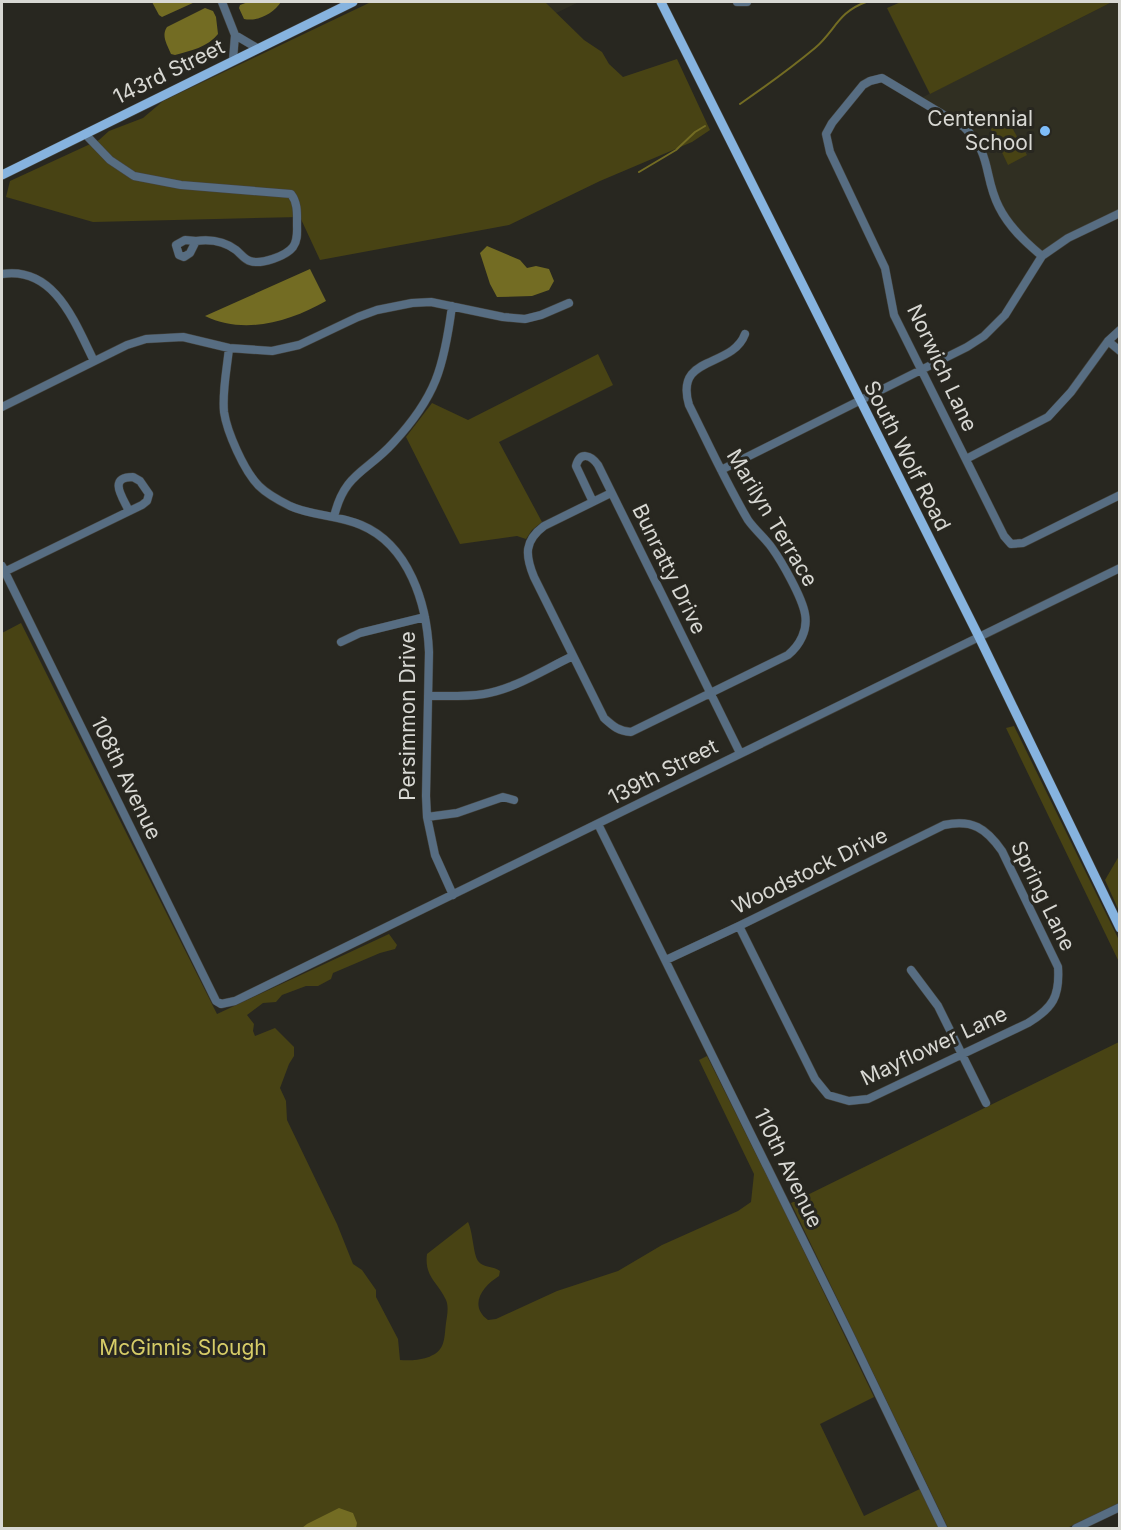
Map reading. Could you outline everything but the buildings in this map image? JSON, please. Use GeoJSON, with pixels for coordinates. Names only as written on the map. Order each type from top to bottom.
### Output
{"type":"FeatureCollection","features":[{"type":"Feature","properties":{"kind":"main road","name":"143rd Street"},"geometry":{"type":"LineString","coordinates":[[2,175],[353,2]]}},
{"type":"Feature","properties":{"kind":"main road","name":"South Wolf Road"},"geometry":{"type":"LineString","coordinates":[[661,2],[979,637],[1119,928]]}},
{"type":"Feature","properties":{"kind":"street"},"geometry":{"type":"LineString","coordinates":[[222,2],[235,35],[233,60]]}},
{"type":"Feature","properties":{"kind":"street"},"geometry":{"type":"LineString","coordinates":[[736,2],[747,2]]}},
{"type":"Feature","properties":{"kind":"street"},"geometry":{"type":"LineString","coordinates":[[235,35],[257,48]]}},
{"type":"Feature","properties":{"kind":"street","name":"Norwich Lane"},"geometry":{"type":"LineString","coordinates":[[1042,256],[1013,228],[999,205],[984,152],[964,127],[882,78],[863,85],[831,123],[826,134],[830,152],[885,268],[894,315],[1004,536],[1011,544],[1023,543],[1119,495]]}},
{"type":"Feature","properties":{"kind":"street"},"geometry":{"type":"LineString","coordinates":[[85,134],[110,160],[134,176],[181,185],[291,194],[295,198],[297,240],[292,248],[275,257],[259,262],[250,261],[220,242],[196,241]]}},
{"type":"Feature","properties":{"kind":"street"},"geometry":{"type":"LineString","coordinates":[[721,470],[967,347],[984,336],[1005,315],[1042,256],[1068,238],[1119,213]]}},
{"type":"Feature","properties":{"kind":"street"},"geometry":{"type":"LineString","coordinates":[[2,274],[12,273],[45,284],[59,297],[72,317],[94,361]]}},
{"type":"Feature","properties":{"kind":"street"},"geometry":{"type":"LineString","coordinates":[[2,407],[127,345],[146,339],[183,337],[258,352],[285,349],[315,339],[377,310],[412,303],[431,302],[503,317],[525,319],[570,303]]}},
{"type":"Feature","properties":{"kind":"street"},"geometry":{"type":"LineString","coordinates":[[334,517],[343,490],[353,477],[391,446],[420,411],[431,391],[446,349],[452,306]]}},
{"type":"Feature","properties":{"kind":"street"},"geometry":{"type":"LineString","coordinates":[[966,459],[1048,417],[1071,392],[1108,341],[1119,330]]}},
{"type":"Feature","properties":{"kind":"street","name":"Marilyn Terrace"},"geometry":{"type":"LineString","coordinates":[[611,493],[544,526],[535,533],[529,543],[529,564],[604,718],[620,731],[631,732],[788,655],[801,639],[805,618],[802,605],[781,562],[750,522],[721,470],[689,405],[686,394],[686,383],[690,375],[734,350],[742,343],[745,334]]}},
{"type":"Feature","properties":{"kind":"street"},"geometry":{"type":"LineString","coordinates":[[1108,341],[1119,351]]}},
{"type":"Feature","properties":{"kind":"street","name":"Persimmon Drive"},"geometry":{"type":"LineString","coordinates":[[229,348],[224,394],[225,413],[231,434],[247,468],[259,486],[276,499],[292,507],[361,525],[388,543],[399,556],[410,576],[425,617],[428,634],[427,817],[435,855],[453,895]]}},
{"type":"Feature","properties":{"kind":"street","name":"Bunratty Drive"},"geometry":{"type":"LineString","coordinates":[[593,502],[576,466],[578,460],[588,455],[593,458],[611,493],[740,753]]}},
{"type":"Feature","properties":{"kind":"street"},"geometry":{"type":"LineString","coordinates":[[3,569],[129,511],[142,505],[149,497],[140,481],[133,477],[123,479],[119,482],[118,487],[129,511]]}},
{"type":"Feature","properties":{"kind":"street","name":"139th Street"},"geometry":{"type":"LineString","coordinates":[[221,1004],[235,1001],[1119,568]]}},
{"type":"Feature","properties":{"kind":"street","name":"108th Avenue"},"geometry":{"type":"LineString","coordinates":[[3,569],[216,1000],[221,1004]]}},
{"type":"Feature","properties":{"kind":"street"},"geometry":{"type":"LineString","coordinates":[[341,642],[369,630],[425,617]]}},
{"type":"Feature","properties":{"kind":"street"},"geometry":{"type":"LineString","coordinates":[[428,696],[462,697],[486,694],[510,687],[573,656]]}},
{"type":"Feature","properties":{"kind":"street"},"geometry":{"type":"LineString","coordinates":[[427,817],[457,813],[503,797],[514,800]]}},
{"type":"Feature","properties":{"kind":"street","name":"Woodstock Drive"},"geometry":{"type":"LineString","coordinates":[[666,960],[944,825],[960,822],[972,824]]}},
{"type":"Feature","properties":{"kind":"street","name":"110th Avenue"},"geometry":{"type":"LineString","coordinates":[[598,824],[943,1528]]}},
{"type":"Feature","properties":{"kind":"street","name":"Spring Lane"},"geometry":{"type":"LineString","coordinates":[[972,824],[993,838],[1002,852],[1058,967],[1059,983],[1056,997]]}},
{"type":"Feature","properties":{"kind":"street","name":"Mayflower Lane"},"geometry":{"type":"LineString","coordinates":[[739,926],[815,1079],[828,1095],[849,1101],[868,1099],[1040,1016],[1050,1007],[1056,997]]}},
{"type":"Feature","properties":{"kind":"street"},"geometry":{"type":"LineString","coordinates":[[911,970],[938,1006],[986,1103]]}},
{"type":"Feature","properties":{"kind":"street"},"geometry":{"type":"LineString","coordinates":[[1076,1528],[1119,1507]]}},
{"type":"Feature","properties":{"kind":"shaded area"},"geometry":{"type":"Polygon","coordinates":[[[152,2],[195,2],[162,17],[152,2]]]}},
{"type":"Feature","properties":{"kind":"shaded area"},"geometry":{"type":"Polygon","coordinates":[[[248,2],[281,2],[265,16],[249,20],[244,19],[239,8],[240,5],[248,2]]]}},
{"type":"Feature","properties":{"kind":"shaded area"},"geometry":{"type":"Polygon","coordinates":[[[542,2],[579,2],[550,16],[542,2]]]}},
{"type":"Feature","properties":{"kind":"shaded area","name":"Centennial School"},"geometry":{"type":"Polygon","coordinates":[[[1112,2],[1119,2],[1119,211],[1041,254],[1023,237],[1000,205],[977,137],[921,98],[1112,2]]]}},
{"type":"Feature","properties":{"kind":"shaded area"},"geometry":{"type":"Polygon","coordinates":[[[205,8],[213,11],[216,17],[218,34],[198,48],[175,55],[171,54],[165,37],[167,27],[205,8]]]}},
{"type":"Feature","properties":{"kind":"shaded area"},"geometry":{"type":"Polygon","coordinates":[[[487,246],[520,260],[527,268],[536,266],[549,269],[554,281],[549,290],[532,296],[497,297],[490,284],[480,253],[487,246]]]}},
{"type":"Feature","properties":{"kind":"shaded area"},"geometry":{"type":"Polygon","coordinates":[[[310,269],[326,301],[297,315],[266,324],[251,325],[235,325],[205,316],[310,269]]]}},
{"type":"Feature","properties":{"kind":"shaded area"},"geometry":{"type":"Polygon","coordinates":[[[339,1508],[353,1513],[357,1523],[356,1528],[302,1528],[307,1524],[339,1508]]]}},
{"type":"Feature","properties":{"kind":"green space"},"geometry":{"type":"Polygon","coordinates":[[[371,2],[545,2],[584,40],[602,52],[609,64],[623,77],[677,59],[710,130],[692,142],[600,181],[509,225],[320,260],[300,217],[93,222],[6,197],[10,181],[99,140],[109,131],[143,118],[163,101],[371,2]]]}},
{"type":"Feature","properties":{"kind":"green space"},"geometry":{"type":"Polygon","coordinates":[[[901,2],[1112,2],[930,94],[887,8],[901,2]]]}},
{"type":"Feature","properties":{"kind":"green space"},"geometry":{"type":"Polygon","coordinates":[[[1003,111],[1027,155],[1008,165],[986,119],[1003,111]]]}},
{"type":"Feature","properties":{"kind":"green space"},"geometry":{"type":"Polygon","coordinates":[[[598,354],[613,385],[499,442],[542,522],[526,539],[517,536],[460,544],[406,437],[432,403],[468,420],[598,354]]]}},
{"type":"Feature","properties":{"kind":"green space","name":"McGinnis Slough"},"geometry":{"type":"Polygon","coordinates":[[[21,623],[217,1014],[389,934],[397,945],[395,949],[333,973],[331,979],[318,986],[306,986],[282,995],[276,1002],[263,1003],[247,1015],[254,1024],[255,1036],[275,1028],[294,1047],[294,1056],[280,1088],[286,1101],[287,1120],[337,1224],[353,1264],[362,1270],[376,1290],[376,1297],[398,1339],[400,1360],[429,1357],[439,1351],[442,1346],[447,1306],[443,1294],[430,1274],[427,1254],[468,1222],[478,1261],[500,1271],[499,1276],[483,1290],[478,1302],[482,1314],[488,1320],[496,1319],[557,1291],[618,1271],[662,1245],[738,1211],[751,1202],[754,1174],[699,1060],[707,1056],[874,1397],[820,1424],[864,1516],[924,1487],[943,1528],[2,1528],[2,633],[21,623]]]}},
{"type":"Feature","properties":{"kind":"green space"},"geometry":{"type":"Polygon","coordinates":[[[1014,726],[1119,940],[1119,962],[1006,728],[1014,726]]]}},
{"type":"Feature","properties":{"kind":"green space"},"geometry":{"type":"Polygon","coordinates":[[[1119,856],[1119,911],[1105,880],[1119,856]]]}},
{"type":"Feature","properties":{"kind":"green space"},"geometry":{"type":"Polygon","coordinates":[[[1119,1042],[1119,1503],[1067,1528],[948,1528],[791,1203],[1119,1042]]]}},
{"type":"Feature","properties":{"kind":"waterway"},"geometry":{"type":"LineString","coordinates":[[740,104],[822,42],[849,11],[866,2]]}},
{"type":"Feature","properties":{"kind":"waterway"},"geometry":{"type":"LineString","coordinates":[[639,172],[676,150],[705,126]]}},
{"type":"Feature","properties":{"kind":"place","name":"Centennial School"},"geometry":{"type":"Point","coordinates":[1045,131]}}]}
